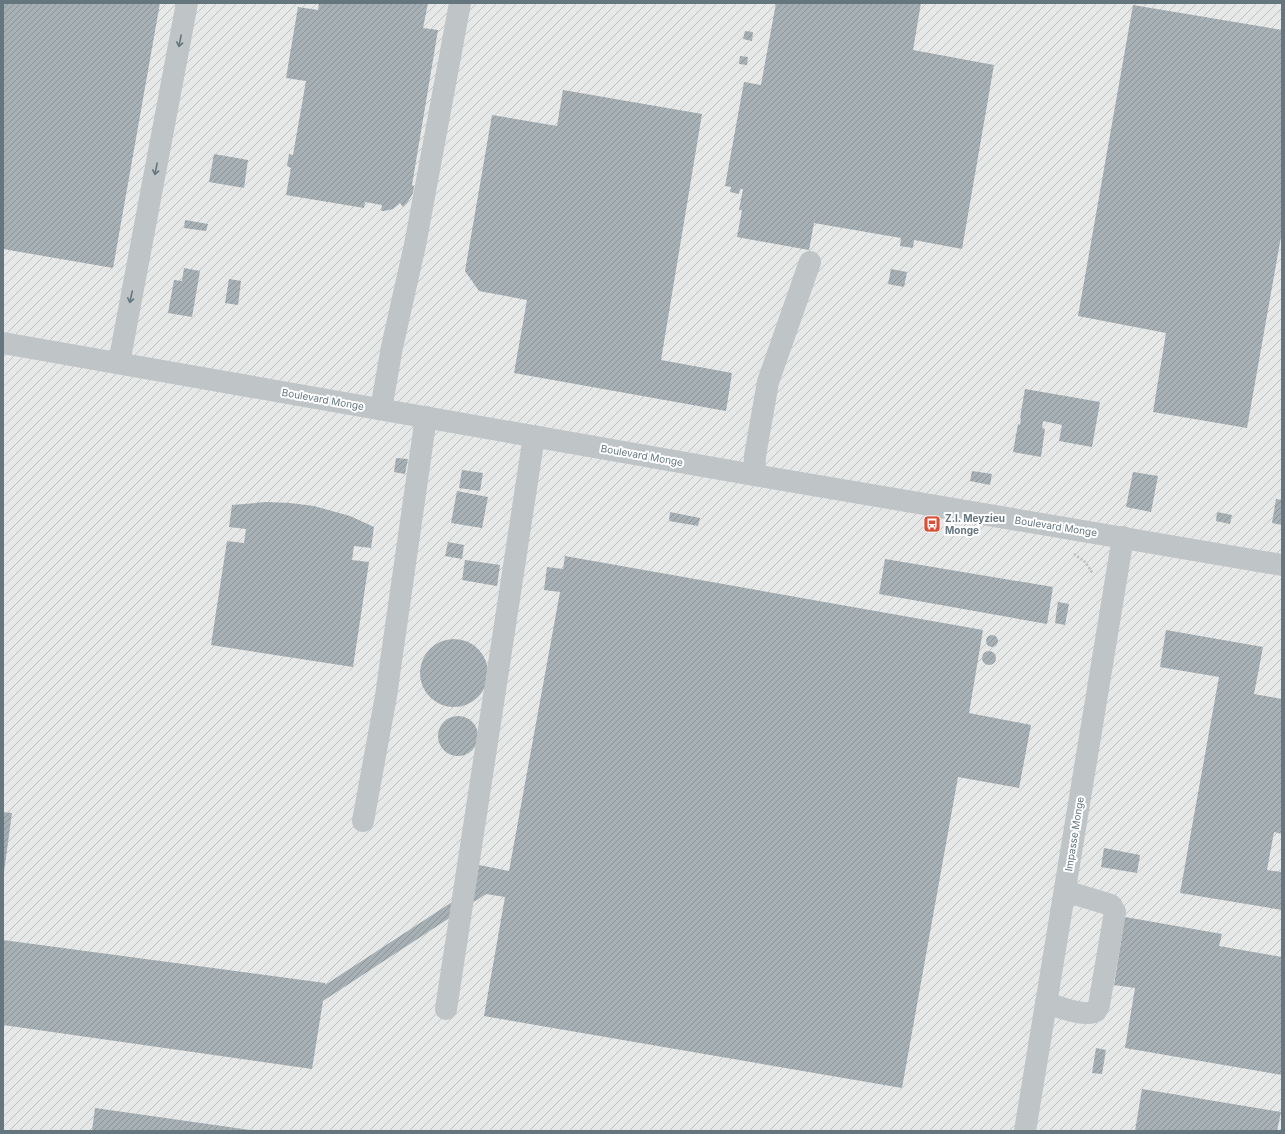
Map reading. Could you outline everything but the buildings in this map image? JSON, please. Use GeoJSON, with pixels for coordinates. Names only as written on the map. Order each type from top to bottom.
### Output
{"type":"FeatureCollection","features":[{"type":"Feature","properties":{"kind":"street"},"geometry":{"type":"LineString","coordinates":[[118,363],[187,3]]}},
{"type":"Feature","properties":{"kind":"street"},"geometry":{"type":"LineString","coordinates":[[381,409],[392,347],[415,245],[460,3]]}},
{"type":"Feature","properties":{"kind":"street"},"geometry":{"type":"LineString","coordinates":[[754,475],[755,456],[768,382],[810,262]]}},
{"type":"Feature","properties":{"kind":"street","name":"Boulevard Monge"},"geometry":{"type":"LineString","coordinates":[[3,343],[754,475],[1282,565]]}},
{"type":"Feature","properties":{"kind":"street"},"geometry":{"type":"LineString","coordinates":[[363,821],[386,696],[426,417]]}},
{"type":"Feature","properties":{"kind":"street"},"geometry":{"type":"LineString","coordinates":[[446,1009],[534,436]]}},
{"type":"Feature","properties":{"kind":"street","name":"Impasse Monge"},"geometry":{"type":"LineString","coordinates":[[1025,1131],[1123,537]]}},
{"type":"Feature","properties":{"kind":"street"},"geometry":{"type":"LineString","coordinates":[[1046,1003],[1069,1010],[1090,1013],[1096,1011],[1099,1005],[1115,912],[1111,905],[1065,891]]}},
{"type":"Feature","properties":{"kind":"shaded area"},"geometry":{"type":"Polygon","coordinates":[[[3,3],[1282,3],[1282,1131],[3,1131],[3,3]]]}},
{"type":"Feature","properties":{"kind":"place","name":"Z.I. Meyzieu Monge"},"geometry":{"type":"Point","coordinates":[932,524]}}]}
